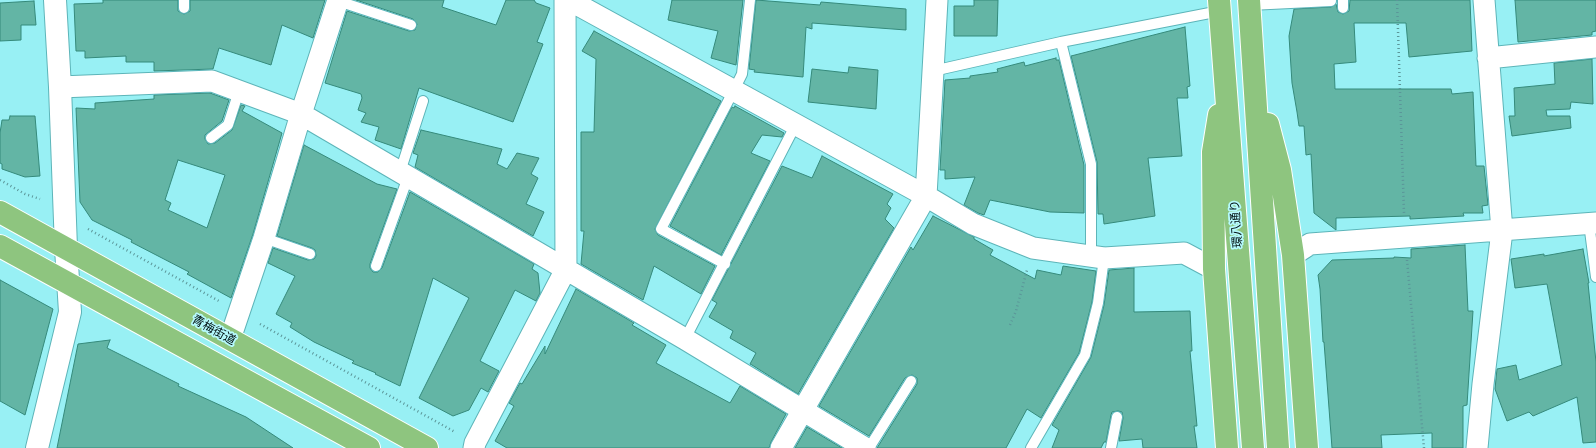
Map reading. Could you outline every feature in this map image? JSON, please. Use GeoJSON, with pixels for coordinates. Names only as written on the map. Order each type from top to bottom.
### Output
{"type":"FeatureCollection","features":[{"type":"Feature","properties":{"kind":"main road"},"geometry":{"type":"LineString","coordinates":[[1252,2],[1255,76],[1278,448]]}},
{"type":"Feature","properties":{"kind":"main road","name":"環八通り"},"geometry":{"type":"LineString","coordinates":[[1220,5],[1224,76],[1254,448]]}},
{"type":"Feature","properties":{"kind":"main road"},"geometry":{"type":"LineString","coordinates":[[1224,76],[1213,152],[1214,269],[1227,448]]}},
{"type":"Feature","properties":{"kind":"main road"},"geometry":{"type":"LineString","coordinates":[[1255,76],[1280,170],[1293,255],[1306,448]]}},
{"type":"Feature","properties":{"kind":"main road","name":"青梅街道"},"geometry":{"type":"LineString","coordinates":[[0,212],[427,448]]}},
{"type":"Feature","properties":{"kind":"main road"},"geometry":{"type":"LineString","coordinates":[[0,246],[369,448]]}},
{"type":"Feature","properties":{"kind":"street"},"geometry":{"type":"LineString","coordinates":[[37,448],[70,312],[55,0]]}},
{"type":"Feature","properties":{"kind":"street"},"geometry":{"type":"LineString","coordinates":[[474,448],[475,443],[566,269],[565,0]]}},
{"type":"Feature","properties":{"kind":"street"},"geometry":{"type":"LineString","coordinates":[[569,0],[926,196],[973,224],[1033,248],[1098,258],[1184,253],[1214,269]]}},
{"type":"Feature","properties":{"kind":"street"},"geometry":{"type":"LineString","coordinates":[[781,448],[926,196],[937,0]]}},
{"type":"Feature","properties":{"kind":"street"},"geometry":{"type":"LineString","coordinates":[[1477,448],[1502,231],[1484,0]]}},
{"type":"Feature","properties":{"kind":"street"},"geometry":{"type":"LineString","coordinates":[[230,339],[264,238],[301,114],[338,1]]}},
{"type":"Feature","properties":{"kind":"street"},"geometry":{"type":"LineString","coordinates":[[1488,58],[1596,47]]}},
{"type":"Feature","properties":{"kind":"street"},"geometry":{"type":"LineString","coordinates":[[60,87],[212,81],[301,114],[685,339],[864,448]]}},
{"type":"Feature","properties":{"kind":"street"},"geometry":{"type":"LineString","coordinates":[[1293,255],[1310,244],[1502,231],[1592,223]]}},
{"type":"Feature","properties":{"kind":"lane"},"geometry":{"type":"LineString","coordinates":[[725,264],[661,229],[742,74],[750,0]]}},
{"type":"Feature","properties":{"kind":"lane"},"geometry":{"type":"LineString","coordinates":[[338,1],[411,24]]}},
{"type":"Feature","properties":{"kind":"lane"},"geometry":{"type":"LineString","coordinates":[[1252,2],[1331,1]]}},
{"type":"Feature","properties":{"kind":"lane"},"geometry":{"type":"LineString","coordinates":[[933,71],[1220,5]]}},
{"type":"Feature","properties":{"kind":"lane"},"geometry":{"type":"LineString","coordinates":[[1031,448],[1085,355],[1098,303],[1098,258],[1091,164],[1061,42]]}},
{"type":"Feature","properties":{"kind":"lane"},"geometry":{"type":"LineString","coordinates":[[210,138],[228,125],[240,91]]}},
{"type":"Feature","properties":{"kind":"lane"},"geometry":{"type":"LineString","coordinates":[[376,266],[404,174],[423,101]]}},
{"type":"Feature","properties":{"kind":"lane"},"geometry":{"type":"LineString","coordinates":[[685,339],[796,124]]}},
{"type":"Feature","properties":{"kind":"lane"},"geometry":{"type":"LineString","coordinates":[[1592,223],[1596,277]]}},
{"type":"Feature","properties":{"kind":"lane"},"geometry":{"type":"LineString","coordinates":[[264,238],[310,254]]}},
{"type":"Feature","properties":{"kind":"lane"},"geometry":{"type":"LineString","coordinates":[[869,448],[911,381]]}},
{"type":"Feature","properties":{"kind":"lane"},"geometry":{"type":"LineString","coordinates":[[1111,448],[1117,416]]}},
{"type":"Feature","properties":{"kind":"path"},"geometry":{"type":"LineString","coordinates":[[1010,325],[1016,311],[1033,248]]}},
{"type":"Feature","properties":{"kind":"building"},"geometry":{"type":"Polygon","coordinates":[[[103,0],[178,0],[178,11],[184,14],[190,11],[190,0],[325,0],[313,38],[282,25],[271,65],[219,48],[213,69],[154,71],[154,62],[126,62],[126,56],[85,58],[85,51],[76,51],[74,4],[103,3],[103,0]]]}},
{"type":"Feature","properties":{"kind":"building"},"geometry":{"type":"Polygon","coordinates":[[[356,0],[444,0],[442,7],[496,25],[506,0],[534,0],[536,3],[550,8],[537,42],[543,44],[513,122],[419,88],[401,149],[375,140],[379,127],[361,122],[366,113],[358,110],[362,98],[361,94],[325,83],[347,11],[409,31],[415,30],[417,24],[413,19],[356,0]]]}},
{"type":"Feature","properties":{"kind":"building"},"geometry":{"type":"Polygon","coordinates":[[[672,0],[743,0],[736,65],[711,58],[718,31],[668,20],[672,0]]]}},
{"type":"Feature","properties":{"kind":"building"},"geometry":{"type":"Polygon","coordinates":[[[756,0],[820,5],[821,2],[906,9],[906,30],[812,23],[812,29],[806,27],[803,77],[754,72],[755,70],[749,69],[756,0]]]}},
{"type":"Feature","properties":{"kind":"building"},"geometry":{"type":"Polygon","coordinates":[[[974,0],[998,0],[997,36],[954,36],[954,6],[974,6],[974,0]]]}},
{"type":"Feature","properties":{"kind":"building"},"geometry":{"type":"Polygon","coordinates":[[[1350,0],[1470,0],[1472,51],[1409,57],[1406,23],[1354,23],[1356,62],[1334,64],[1335,89],[1451,89],[1452,94],[1473,92],[1476,166],[1484,166],[1488,205],[1482,206],[1483,213],[1463,213],[1464,216],[1410,219],[1410,216],[1336,218],[1336,230],[1314,213],[1311,154],[1306,155],[1304,126],[1299,126],[1292,83],[1289,36],[1294,9],[1331,7],[1336,4],[1338,12],[1343,14],[1349,11],[1350,0]]]}},
{"type":"Feature","properties":{"kind":"building"},"geometry":{"type":"Polygon","coordinates":[[[1515,0],[1596,0],[1596,31],[1592,32],[1592,35],[1518,42],[1515,0]]]}},
{"type":"Feature","properties":{"kind":"building"},"geometry":{"type":"Polygon","coordinates":[[[34,1],[36,25],[21,25],[21,40],[0,41],[0,3],[34,1]]]}},
{"type":"Feature","properties":{"kind":"building"},"geometry":{"type":"Polygon","coordinates":[[[1185,27],[1190,86],[1187,87],[1188,98],[1177,98],[1182,156],[1148,158],[1155,216],[1104,224],[1103,214],[1098,214],[1097,162],[1071,56],[1185,27]]]}},
{"type":"Feature","properties":{"kind":"building"},"geometry":{"type":"Polygon","coordinates":[[[594,31],[721,101],[655,229],[658,235],[715,266],[701,294],[654,266],[643,300],[581,264],[584,231],[581,231],[581,132],[594,132],[596,59],[582,51],[594,31]]]}},
{"type":"Feature","properties":{"kind":"building"},"geometry":{"type":"Polygon","coordinates":[[[1056,58],[1056,60],[1059,60],[1084,165],[1084,213],[1050,212],[990,200],[984,215],[978,213],[964,205],[975,177],[945,179],[945,170],[940,170],[945,80],[970,78],[970,76],[998,72],[997,69],[1024,62],[1025,66],[1056,58]]]}},
{"type":"Feature","properties":{"kind":"building"},"geometry":{"type":"Polygon","coordinates":[[[1592,59],[1593,104],[1571,102],[1570,109],[1546,110],[1547,116],[1570,116],[1571,128],[1512,136],[1509,116],[1515,116],[1514,88],[1555,84],[1554,63],[1592,59]]]}},
{"type":"Feature","properties":{"kind":"building"},"geometry":{"type":"Polygon","coordinates":[[[849,67],[878,70],[876,109],[808,102],[812,69],[848,73],[849,67]]]}},
{"type":"Feature","properties":{"kind":"building"},"geometry":{"type":"Polygon","coordinates":[[[210,93],[229,100],[222,121],[205,135],[205,139],[208,144],[215,143],[232,130],[241,105],[245,106],[242,111],[282,133],[253,234],[231,298],[187,274],[189,272],[131,242],[132,240],[92,220],[80,202],[76,108],[95,109],[95,103],[154,99],[154,95],[210,93]],[[178,160],[165,200],[171,203],[168,210],[207,228],[225,175],[178,160]]]}},
{"type":"Feature","properties":{"kind":"building"},"geometry":{"type":"Polygon","coordinates":[[[735,106],[784,133],[782,137],[762,135],[751,153],[770,161],[721,255],[670,226],[732,107],[734,108],[735,106]]]}},
{"type":"Feature","properties":{"kind":"building"},"geometry":{"type":"Polygon","coordinates":[[[10,116],[35,116],[40,176],[25,177],[2,169],[2,164],[0,163],[0,133],[2,120],[9,120],[10,116]]]}},
{"type":"Feature","properties":{"kind":"building"},"geometry":{"type":"Polygon","coordinates":[[[421,130],[502,149],[497,164],[507,169],[517,153],[539,158],[531,174],[538,178],[526,204],[544,212],[533,236],[415,167],[418,155],[413,153],[421,130]]]}},
{"type":"Feature","properties":{"kind":"building"},"geometry":{"type":"Polygon","coordinates":[[[304,145],[377,184],[397,189],[370,264],[370,268],[373,272],[378,272],[382,268],[410,192],[534,264],[532,269],[538,273],[540,293],[536,301],[515,290],[480,361],[499,371],[488,392],[481,388],[469,410],[453,416],[419,398],[469,298],[433,278],[400,386],[375,374],[376,373],[352,363],[354,361],[314,342],[290,327],[292,323],[276,314],[295,276],[268,263],[273,248],[308,260],[314,259],[316,256],[315,250],[312,248],[277,236],[304,145]]]}},
{"type":"Feature","properties":{"kind":"building"},"geometry":{"type":"Polygon","coordinates":[[[822,156],[893,194],[887,204],[891,208],[885,219],[894,228],[798,394],[750,364],[756,353],[730,338],[733,331],[709,317],[717,303],[712,300],[782,166],[812,178],[822,156]]]}},
{"type":"Feature","properties":{"kind":"building"},"geometry":{"type":"Polygon","coordinates":[[[933,216],[974,237],[974,239],[993,250],[990,255],[1035,279],[1037,270],[1061,275],[1063,266],[1096,271],[1092,302],[1079,353],[1041,418],[1027,409],[1006,448],[877,448],[917,384],[917,378],[912,375],[905,378],[869,436],[819,406],[911,247],[913,250],[933,216]]]}},
{"type":"Feature","properties":{"kind":"building"},"geometry":{"type":"Polygon","coordinates":[[[1465,245],[1468,311],[1473,311],[1467,405],[1463,406],[1463,448],[1432,448],[1432,433],[1381,435],[1382,448],[1332,448],[1318,275],[1332,260],[1394,257],[1411,258],[1411,249],[1465,245]]]}},
{"type":"Feature","properties":{"kind":"building"},"geometry":{"type":"Polygon","coordinates":[[[1583,249],[1589,283],[1596,362],[1596,442],[1583,443],[1577,397],[1533,416],[1529,412],[1507,421],[1495,389],[1497,369],[1516,365],[1519,380],[1562,365],[1547,284],[1515,288],[1511,259],[1544,254],[1544,256],[1583,249]]]}},
{"type":"Feature","properties":{"kind":"building"},"geometry":{"type":"Polygon","coordinates":[[[1134,268],[1134,312],[1190,311],[1192,351],[1190,351],[1197,426],[1194,426],[1197,448],[1143,448],[1142,439],[1119,441],[1123,418],[1122,412],[1118,411],[1112,412],[1106,442],[1104,442],[1101,448],[1052,448],[1059,430],[1052,425],[1091,357],[1104,305],[1109,270],[1134,268]]]}},
{"type":"Feature","properties":{"kind":"building"},"geometry":{"type":"Polygon","coordinates":[[[0,280],[53,309],[25,415],[0,401],[0,280]]]}},
{"type":"Feature","properties":{"kind":"building"},"geometry":{"type":"Polygon","coordinates":[[[576,289],[634,323],[632,325],[666,345],[656,363],[730,403],[740,386],[786,414],[769,448],[507,448],[495,441],[514,406],[509,403],[520,383],[522,384],[545,346],[545,354],[576,289]]]}},
{"type":"Feature","properties":{"kind":"building"},"geometry":{"type":"Polygon","coordinates":[[[110,340],[107,348],[179,384],[178,386],[246,417],[293,448],[57,448],[78,344],[110,340]]]}},
{"type":"Feature","properties":{"kind":"building"},"geometry":{"type":"Polygon","coordinates":[[[807,427],[842,448],[795,448],[807,427]]]}}]}
